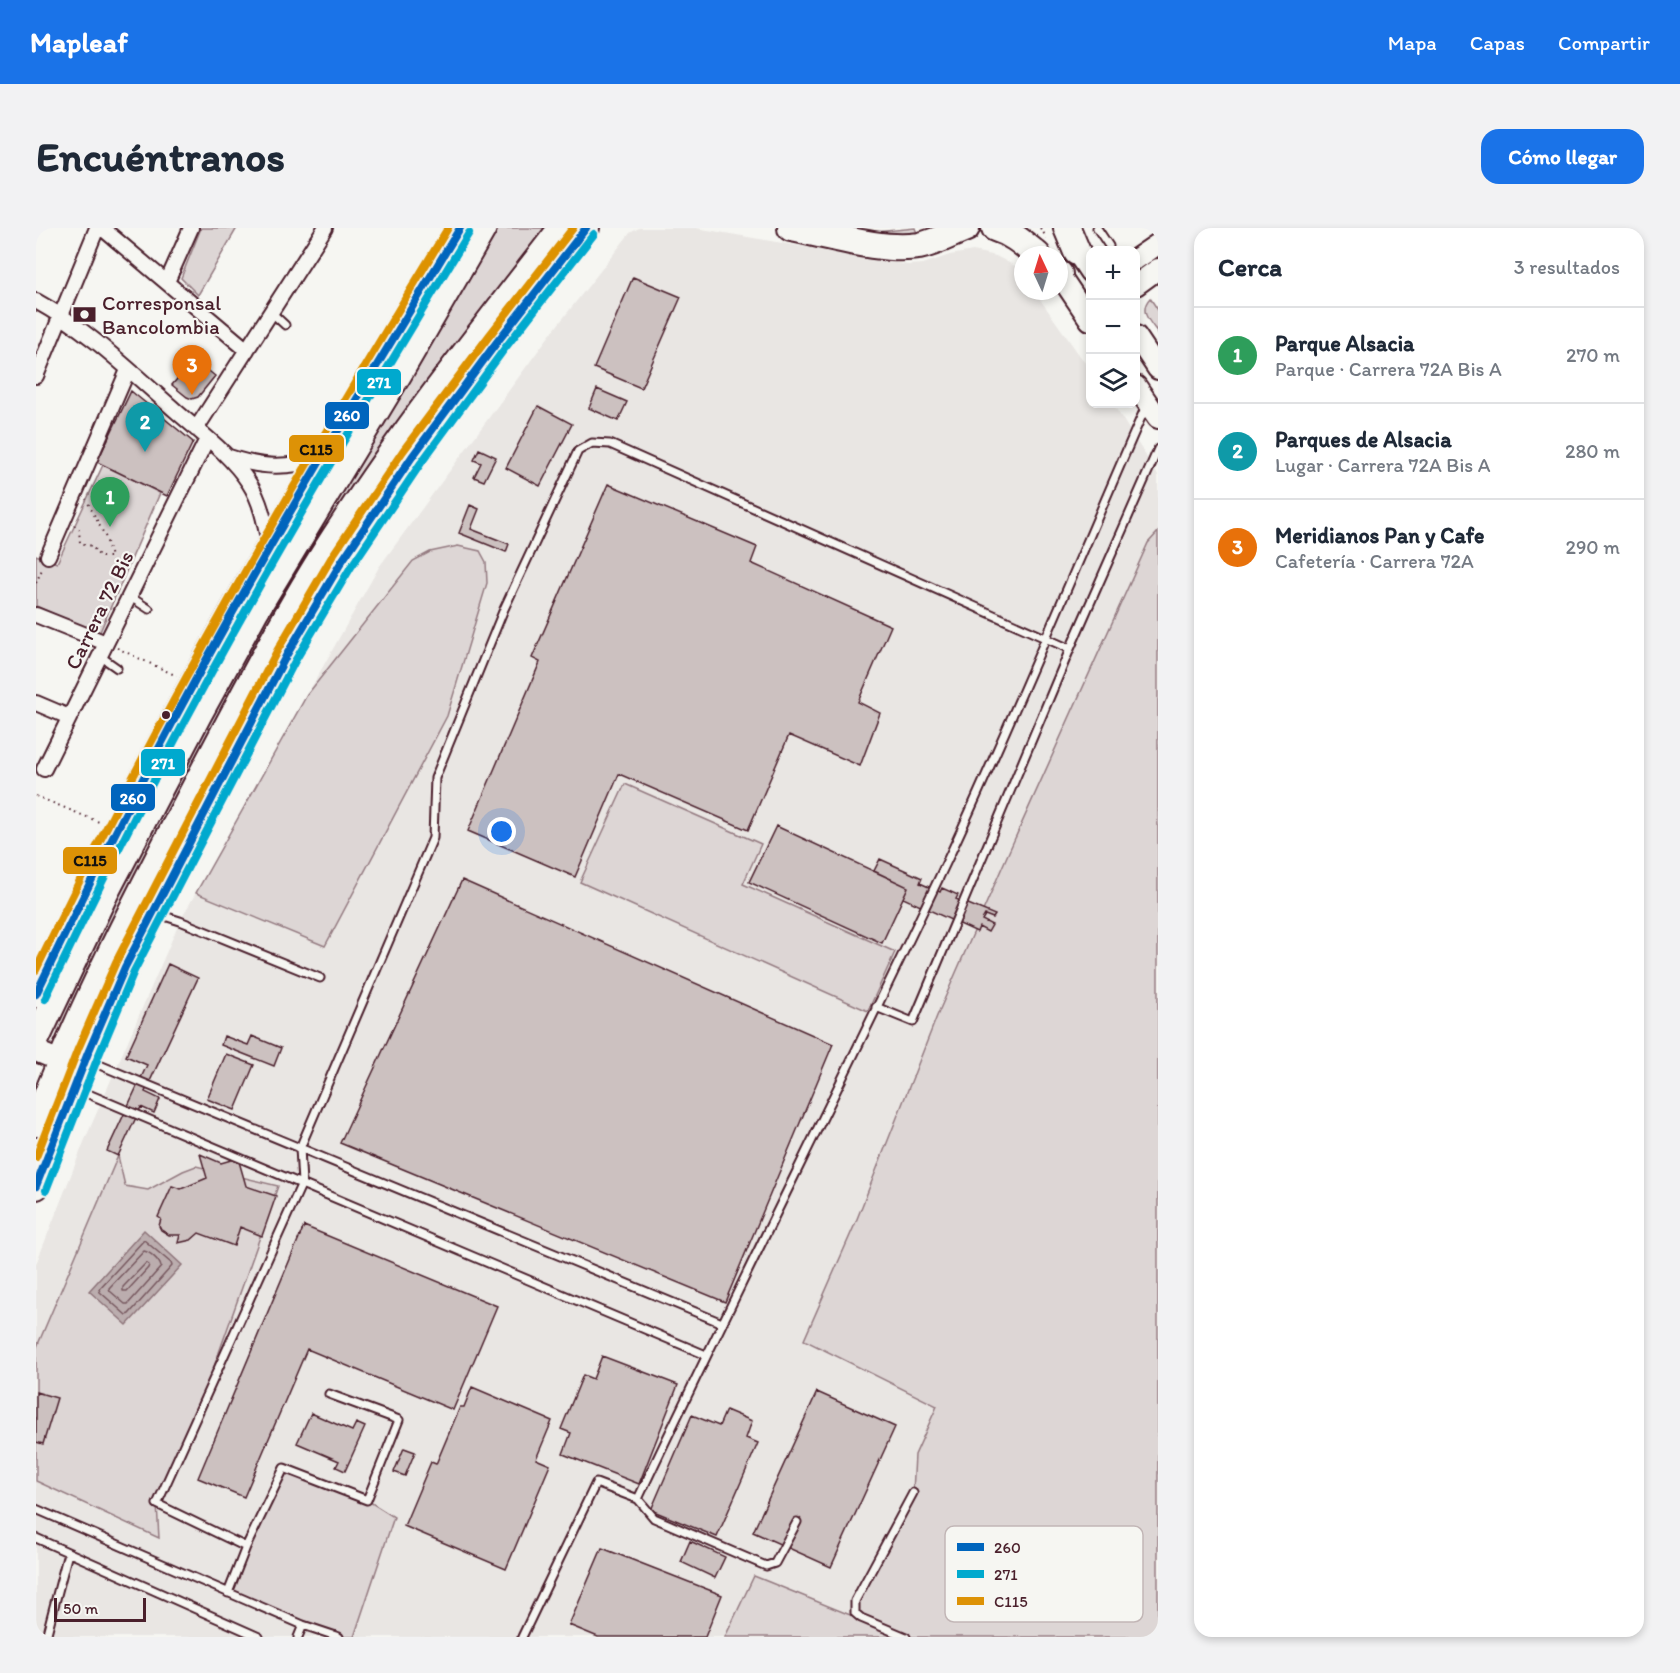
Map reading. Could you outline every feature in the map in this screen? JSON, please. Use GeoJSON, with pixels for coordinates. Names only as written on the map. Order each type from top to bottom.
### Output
{"type":"FeatureCollection","features":[{"type":"Feature","properties":{"kind":"highway"},"geometry":{"type":"LineString","coordinates":[[36,994],[116,829],[193,683],[270,546],[460,228]]}},
{"type":"Feature","properties":{"kind":"highway"},"geometry":{"type":"LineString","coordinates":[[36,1039],[105,892],[255,611],[399,373],[483,228]]}},
{"type":"Feature","properties":{"kind":"highway"},"geometry":{"type":"LineString","coordinates":[[36,1123],[75,1070],[77,1023],[134,903],[249,683],[322,558],[442,383],[574,233],[598,228]]}},
{"type":"Feature","properties":{"kind":"highway"},"geometry":{"type":"LineString","coordinates":[[791,228],[902,248],[921,245],[966,228]]}},
{"type":"Feature","properties":{"kind":"highway"},"geometry":{"type":"LineString","coordinates":[[995,228],[1004,230],[1027,246]]}},
{"type":"Feature","properties":{"kind":"highway"},"geometry":{"type":"LineString","coordinates":[[1066,228],[1084,262]]}},
{"type":"Feature","properties":{"kind":"highway"},"geometry":{"type":"LineString","coordinates":[[36,1185],[75,1070],[152,913],[276,675],[369,520],[574,233]]}},
{"type":"Feature","properties":{"kind":"highway"},"geometry":{"type":"LineString","coordinates":[[319,600],[322,558]]}},
{"type":"Feature","properties":{"kind":"highway"},"geometry":{"type":"LineString","coordinates":[[164,737],[198,715]]}},
{"type":"Feature","properties":{"kind":"main road"},"geometry":{"type":"LineString","coordinates":[[1027,228],[1040,246]]}},
{"type":"Feature","properties":{"kind":"main road"},"geometry":{"type":"LineString","coordinates":[[1060,228],[1084,262]]}},
{"type":"Feature","properties":{"kind":"main road"},"geometry":{"type":"LineString","coordinates":[[1140,256],[1158,244]]}},
{"type":"Feature","properties":{"kind":"main road"},"geometry":{"type":"LineString","coordinates":[[1140,282],[1158,269]]}},
{"type":"Feature","properties":{"kind":"main road"},"geometry":{"type":"LineString","coordinates":[[1068,287],[1086,314]]}},
{"type":"Feature","properties":{"kind":"main road"},"geometry":{"type":"LineString","coordinates":[[1140,342],[1158,369]]}},
{"type":"Feature","properties":{"kind":"main road"},"geometry":{"type":"LineString","coordinates":[[1140,392],[1153,410]]}},
{"type":"Feature","properties":{"kind":"main road"},"geometry":{"type":"LineString","coordinates":[[36,1051],[75,1070]]}},
{"type":"Feature","properties":{"kind":"street"},"geometry":{"type":"LineString","coordinates":[[36,376],[98,228]]}},
{"type":"Feature","properties":{"kind":"street"},"geometry":{"type":"LineString","coordinates":[[102,228],[247,350]]}},
{"type":"Feature","properties":{"kind":"street"},"geometry":{"type":"LineString","coordinates":[[166,282],[191,228]]}},
{"type":"Feature","properties":{"kind":"street"},"geometry":{"type":"LineString","coordinates":[[196,429],[325,228]]}},
{"type":"Feature","properties":{"kind":"street"},"geometry":{"type":"LineString","coordinates":[[36,301],[62,316],[129,370],[227,457],[250,485],[265,523],[270,546]]}},
{"type":"Feature","properties":{"kind":"street"},"geometry":{"type":"LineString","coordinates":[[48,556],[129,370]]}},
{"type":"Feature","properties":{"kind":"street","name":"Carrera 72 Bis"},"geometry":{"type":"LineString","coordinates":[[44,768],[207,439]]}},
{"type":"Feature","properties":{"kind":"street"},"geometry":{"type":"LineString","coordinates":[[227,457],[257,466],[288,465],[323,458]]}},
{"type":"Feature","properties":{"kind":"street"},"geometry":{"type":"LineString","coordinates":[[36,615],[106,643]]}},
{"type":"Feature","properties":{"kind":"street"},"geometry":{"type":"LineString","coordinates":[[36,704],[69,717]]}},
{"type":"Feature","properties":{"kind":"lane"},"geometry":{"type":"LineString","coordinates":[[1097,228],[1109,246]]}},
{"type":"Feature","properties":{"kind":"lane"},"geometry":{"type":"LineString","coordinates":[[271,312],[285,325]]}},
{"type":"Feature","properties":{"kind":"lane"},"geometry":{"type":"LineString","coordinates":[[638,1499],[947,860],[1046,639],[1153,410]]}},
{"type":"Feature","properties":{"kind":"lane"},"geometry":{"type":"LineString","coordinates":[[246,1548],[157,1504],[302,1183],[300,1148],[433,838],[435,778],[504,609],[573,457],[585,446],[600,442],[610,444],[1070,649]]}},
{"type":"Feature","properties":{"kind":"lane"},"geometry":{"type":"LineString","coordinates":[[876,1006],[913,1022],[1070,649],[1158,448]]}},
{"type":"Feature","properties":{"kind":"lane"},"geometry":{"type":"LineString","coordinates":[[129,596],[149,609]]}},
{"type":"Feature","properties":{"kind":"lane"},"geometry":{"type":"LineString","coordinates":[[100,656],[117,668]]}},
{"type":"Feature","properties":{"kind":"lane"},"geometry":{"type":"LineString","coordinates":[[152,913],[186,923],[320,978]]}},
{"type":"Feature","properties":{"kind":"lane"},"geometry":{"type":"LineString","coordinates":[[75,1070],[300,1148],[722,1323]]}},
{"type":"Feature","properties":{"kind":"lane"},"geometry":{"type":"LineString","coordinates":[[75,1070],[302,1183],[706,1355]]}},
{"type":"Feature","properties":{"kind":"lane"},"geometry":{"type":"LineString","coordinates":[[228,1593],[246,1548],[284,1468],[367,1500],[399,1420],[328,1394]]}},
{"type":"Feature","properties":{"kind":"lane"},"geometry":{"type":"LineString","coordinates":[[522,1637],[596,1483],[638,1499],[654,1518],[765,1566],[775,1563],[797,1522]]}},
{"type":"Feature","properties":{"kind":"lane"},"geometry":{"type":"LineString","coordinates":[[906,1637],[861,1618],[855,1613],[855,1601],[913,1493]]}},
{"type":"Feature","properties":{"kind":"lane"},"geometry":{"type":"LineString","coordinates":[[36,1509],[303,1625],[339,1637]]}},
{"type":"Feature","properties":{"kind":"lane"},"geometry":{"type":"LineString","coordinates":[[36,1539],[259,1637]]}},
{"type":"Feature","properties":{"kind":"lane"},"geometry":{"type":"LineString","coordinates":[[46,1637],[68,1553]]}},
{"type":"Feature","properties":{"kind":"lane"},"geometry":{"type":"LineString","coordinates":[[298,1637],[303,1625]]}},
{"type":"Feature","properties":{"kind":"path"},"geometry":{"type":"LineString","coordinates":[[64,519],[79,529],[80,543],[92,546],[100,557],[111,557],[100,525],[78,486]]}},
{"type":"Feature","properties":{"kind":"path"},"geometry":{"type":"LineString","coordinates":[[36,583],[48,556]]}},
{"type":"Feature","properties":{"kind":"path"},"geometry":{"type":"LineString","coordinates":[[106,643],[193,683]]}},
{"type":"Feature","properties":{"kind":"path"},"geometry":{"type":"LineString","coordinates":[[36,796],[116,829]]}},
{"type":"Feature","properties":{"kind":"shaded area"},"geometry":{"type":"Polygon","coordinates":[[[201,228],[237,228],[198,295],[181,278],[201,228]]]}},
{"type":"Feature","properties":{"kind":"shaded area"},"geometry":{"type":"Polygon","coordinates":[[[492,228],[555,228],[65,1033],[47,1026],[188,749],[492,228]]]}},
{"type":"Feature","properties":{"kind":"shaded area"},"geometry":{"type":"Polygon","coordinates":[[[639,228],[696,228],[908,265],[923,264],[950,255],[973,251],[996,256],[1014,265],[1014,300],[1040,300],[1086,364],[1086,408],[1116,408],[1158,475],[1158,1637],[36,1637],[36,1264],[84,1142],[180,921],[379,567],[546,340],[630,233],[639,228]]]}},
{"type":"Feature","properties":{"kind":"shaded area"},"geometry":{"type":"Polygon","coordinates":[[[851,228],[876,232],[915,228],[920,241],[899,243],[851,228]]]}},
{"type":"Feature","properties":{"kind":"shaded area"},"geometry":{"type":"Polygon","coordinates":[[[1150,298],[1158,310],[1158,333],[1145,312],[1150,298]]]}},
{"type":"Feature","properties":{"kind":"shaded area"},"geometry":{"type":"Polygon","coordinates":[[[103,465],[160,493],[99,634],[36,606],[36,555],[57,563],[103,465]]]}},
{"type":"Feature","properties":{"kind":"shaded area"},"geometry":{"type":"Polygon","coordinates":[[[1158,532],[1158,1637],[725,1637],[754,1576],[860,1619],[855,1601],[913,1493],[915,1455],[937,1406],[804,1340],[855,1224],[937,1016],[1148,543],[1158,532]]]}},
{"type":"Feature","properties":{"kind":"shaded area"},"geometry":{"type":"Polygon","coordinates":[[[458,546],[480,551],[486,562],[487,583],[447,716],[325,946],[196,893],[307,695],[413,561],[430,552],[458,546]]]}},
{"type":"Feature","properties":{"kind":"shaded area"},"geometry":{"type":"Polygon","coordinates":[[[625,784],[761,844],[743,884],[895,952],[868,1011],[580,882],[625,784]]]}},
{"type":"Feature","properties":{"kind":"shaded area"},"geometry":{"type":"Polygon","coordinates":[[[118,1156],[125,1186],[148,1190],[196,1166],[278,1186],[194,1423],[157,1504],[159,1538],[36,1481],[36,1349],[118,1156]]]}},
{"type":"Feature","properties":{"kind":"shaded area"},"geometry":{"type":"Polygon","coordinates":[[[284,1468],[367,1500],[394,1517],[354,1637],[339,1637],[228,1593],[284,1468]]]}},
{"type":"Feature","properties":{"kind":"water"},"geometry":{"type":"Polygon","coordinates":[[[144,1230],[182,1265],[127,1325],[89,1291],[144,1230]]]}},
{"type":"Feature","properties":{"kind":"building"},"geometry":{"type":"Polygon","coordinates":[[[633,277],[681,297],[641,388],[594,368],[633,277]]]}},
{"type":"Feature","properties":{"kind":"building"},"geometry":{"type":"Polygon","coordinates":[[[194,359],[215,376],[198,397],[192,399],[172,385],[194,359]]]}},
{"type":"Feature","properties":{"kind":"building"},"geometry":{"type":"Polygon","coordinates":[[[597,389],[627,402],[618,421],[589,408],[597,389]]]}},
{"type":"Feature","properties":{"kind":"building"},"geometry":{"type":"Polygon","coordinates":[[[131,391],[193,442],[167,496],[97,462],[131,391]]]}},
{"type":"Feature","properties":{"kind":"building"},"geometry":{"type":"Polygon","coordinates":[[[538,406],[572,424],[540,486],[506,468],[538,406]]]}},
{"type":"Feature","properties":{"kind":"building"},"geometry":{"type":"Polygon","coordinates":[[[479,449],[496,457],[484,481],[474,477],[481,463],[474,460],[479,449]]]}},
{"type":"Feature","properties":{"kind":"building"},"geometry":{"type":"Polygon","coordinates":[[[608,484],[757,547],[751,563],[891,626],[858,702],[880,713],[860,766],[789,735],[748,830],[619,774],[575,877],[468,831],[540,662],[532,658],[608,484]]]}},
{"type":"Feature","properties":{"kind":"building"},"geometry":{"type":"Polygon","coordinates":[[[470,505],[479,509],[471,529],[509,544],[506,552],[459,533],[470,505]]]}},
{"type":"Feature","properties":{"kind":"building"},"geometry":{"type":"Polygon","coordinates":[[[776,826],[908,887],[882,943],[749,882],[776,826]]]}},
{"type":"Feature","properties":{"kind":"building"},"geometry":{"type":"Polygon","coordinates":[[[880,859],[922,878],[920,883],[940,892],[942,888],[958,895],[956,899],[995,915],[993,918],[985,915],[982,920],[992,925],[988,932],[979,927],[977,932],[903,898],[908,887],[874,871],[880,859]]]}},
{"type":"Feature","properties":{"kind":"building"},"geometry":{"type":"Polygon","coordinates":[[[462,880],[833,1044],[725,1302],[340,1143],[462,880]]]}},
{"type":"Feature","properties":{"kind":"building"},"geometry":{"type":"Polygon","coordinates":[[[168,964],[198,978],[145,1092],[160,1099],[154,1113],[141,1107],[118,1156],[107,1151],[147,1065],[126,1056],[168,964]]]}},
{"type":"Feature","properties":{"kind":"building"},"geometry":{"type":"Polygon","coordinates":[[[224,1036],[248,1045],[252,1036],[281,1048],[274,1066],[221,1045],[224,1036]]]}},
{"type":"Feature","properties":{"kind":"building"},"geometry":{"type":"Polygon","coordinates":[[[226,1054],[254,1065],[235,1110],[207,1099],[226,1054]]]}},
{"type":"Feature","properties":{"kind":"building"},"geometry":{"type":"Polygon","coordinates":[[[200,1154],[221,1163],[238,1158],[246,1186],[276,1196],[262,1236],[240,1227],[234,1246],[199,1233],[191,1240],[178,1243],[180,1235],[169,1235],[161,1230],[159,1226],[161,1219],[158,1217],[172,1186],[181,1189],[207,1178],[200,1154]]]}},
{"type":"Feature","properties":{"kind":"building"},"geometry":{"type":"Polygon","coordinates":[[[304,1226],[497,1306],[453,1410],[307,1349],[244,1497],[198,1478],[304,1226]]]}},
{"type":"Feature","properties":{"kind":"building"},"geometry":{"type":"Polygon","coordinates":[[[602,1356],[678,1385],[639,1484],[563,1454],[571,1433],[561,1429],[583,1375],[593,1379],[602,1356]]]}},
{"type":"Feature","properties":{"kind":"building"},"geometry":{"type":"Polygon","coordinates":[[[472,1387],[552,1421],[536,1459],[550,1465],[506,1569],[404,1526],[431,1462],[436,1464],[460,1407],[464,1407],[472,1387]]]}},
{"type":"Feature","properties":{"kind":"building"},"geometry":{"type":"Polygon","coordinates":[[[36,1392],[57,1398],[43,1444],[36,1442],[36,1392]]]}},
{"type":"Feature","properties":{"kind":"building"},"geometry":{"type":"Polygon","coordinates":[[[817,1392],[895,1427],[831,1567],[753,1532],[817,1392]]]}},
{"type":"Feature","properties":{"kind":"building"},"geometry":{"type":"Polygon","coordinates":[[[726,1410],[752,1421],[746,1438],[758,1443],[717,1537],[651,1510],[692,1415],[719,1426],[726,1410]]]}},
{"type":"Feature","properties":{"kind":"building"},"geometry":{"type":"Polygon","coordinates":[[[311,1413],[352,1431],[356,1423],[365,1427],[345,1471],[336,1467],[339,1461],[297,1443],[311,1413]]]}},
{"type":"Feature","properties":{"kind":"building"},"geometry":{"type":"Polygon","coordinates":[[[404,1448],[415,1452],[405,1476],[394,1472],[404,1448]]]}},
{"type":"Feature","properties":{"kind":"building"},"geometry":{"type":"Polygon","coordinates":[[[690,1541],[725,1557],[715,1578],[681,1562],[690,1541]]]}},
{"type":"Feature","properties":{"kind":"building"},"geometry":{"type":"Polygon","coordinates":[[[602,1548],[722,1595],[705,1637],[598,1637],[569,1625],[602,1548]]]}},
{"type":"Feature","properties":{"kind":"transit line","name":"C115"},"geometry":{"type":"LineString","coordinates":[[36,970],[131,780],[181,687],[285,502],[448,228]]}},
{"type":"Feature","properties":{"kind":"transit line","name":"260"},"geometry":{"type":"LineString","coordinates":[[36,994],[117,829],[203,666],[361,391],[460,228]]}},
{"type":"Feature","properties":{"kind":"transit line","name":"C115"},"geometry":{"type":"LineString","coordinates":[[36,1157],[78,1049],[116,962],[277,651],[333,555],[403,451],[573,228]]}},
{"type":"Feature","properties":{"kind":"transit line","name":"260"},"geometry":{"type":"LineString","coordinates":[[36,1186],[88,1053],[125,967],[286,656],[342,561],[412,457],[497,342],[586,228]]}},
{"type":"Feature","properties":{"kind":"transit line","name":"271"},"geometry":{"type":"LineString","coordinates":[[45,999],[126,834],[212,671],[370,396],[469,233]]}},
{"type":"Feature","properties":{"kind":"transit line","name":"271"},"geometry":{"type":"LineString","coordinates":[[46,1190],[134,971],[295,661],[351,567],[421,463],[505,348],[594,234]]}},
{"type":"Feature","properties":{"kind":"place","name":"Corresponsal Bancolombia"},"geometry":{"type":"Point","coordinates":[84,314]}},
{"type":"Feature","properties":{"kind":"place","name":"Meridianos Pan y Cafe"},"geometry":{"type":"Point","coordinates":[192,395]}},
{"type":"Feature","properties":{"kind":"place","name":"Parques de Alsacia"},"geometry":{"type":"Point","coordinates":[145,452]}},
{"type":"Feature","properties":{"kind":"place","name":"Parque Alsacia"},"geometry":{"type":"Point","coordinates":[110,527]}}]}
